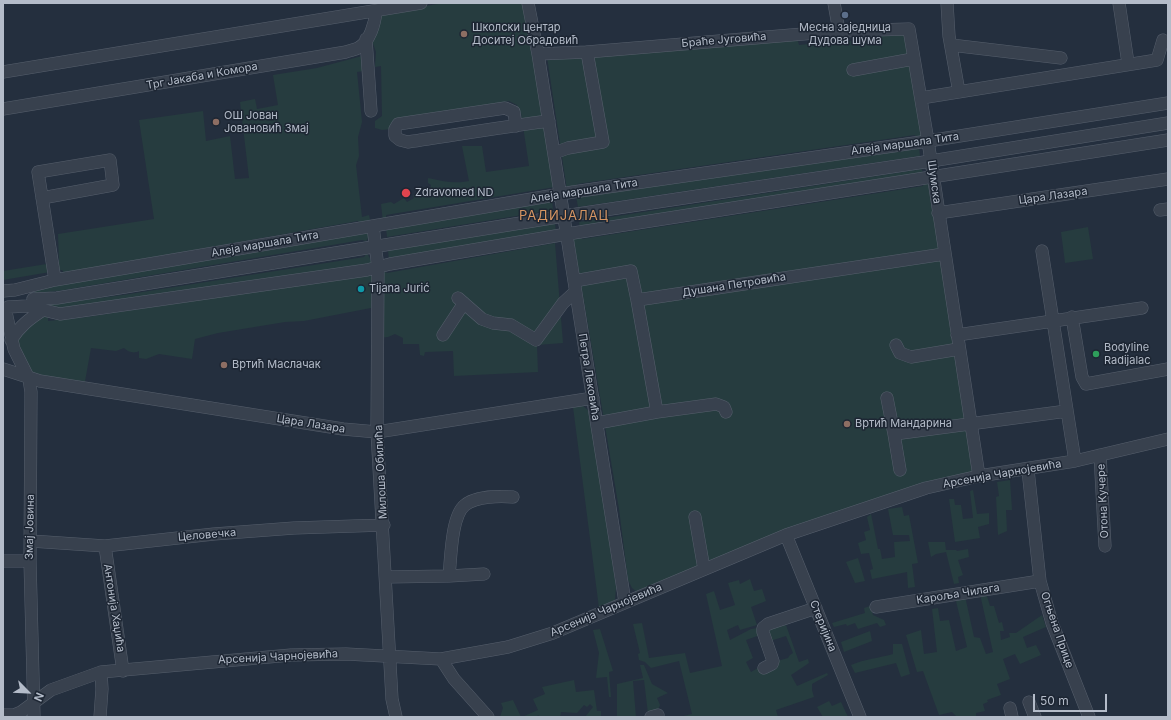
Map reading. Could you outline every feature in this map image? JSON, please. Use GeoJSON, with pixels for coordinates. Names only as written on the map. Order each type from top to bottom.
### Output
{"type":"FeatureCollection","features":[{"type":"Feature","properties":{"kind":"street"},"geometry":{"type":"LineString","coordinates":[[3,72],[376,12],[421,3]]}},
{"type":"Feature","properties":{"kind":"street","name":"Петра Лековића"},"geometry":{"type":"LineString","coordinates":[[528,3],[549,121],[625,602]]}},
{"type":"Feature","properties":{"kind":"street"},"geometry":{"type":"LineString","coordinates":[[834,3],[839,31]]}},
{"type":"Feature","properties":{"kind":"street"},"geometry":{"type":"LineString","coordinates":[[947,3],[946,11],[959,92]]}},
{"type":"Feature","properties":{"kind":"street"},"geometry":{"type":"LineString","coordinates":[[1119,3],[1128,63]]}},
{"type":"Feature","properties":{"kind":"street","name":"Трг Јакаба и Комора"},"geometry":{"type":"LineString","coordinates":[[3,109],[346,52],[360,48],[372,31],[376,12]]}},
{"type":"Feature","properties":{"kind":"street","name":"Браће Југовића"},"geometry":{"type":"LineString","coordinates":[[538,54],[587,52],[839,31],[909,29]]}},
{"type":"Feature","properties":{"kind":"street","name":"Шумска"},"geometry":{"type":"LineString","coordinates":[[909,29],[931,161],[932,177],[978,476]]}},
{"type":"Feature","properties":{"kind":"street"},"geometry":{"type":"LineString","coordinates":[[366,39],[371,111]]}},
{"type":"Feature","properties":{"kind":"street"},"geometry":{"type":"LineString","coordinates":[[921,98],[1128,63],[1157,60],[1163,40]]}},
{"type":"Feature","properties":{"kind":"street"},"geometry":{"type":"LineString","coordinates":[[951,45],[1061,58]]}},
{"type":"Feature","properties":{"kind":"street"},"geometry":{"type":"LineString","coordinates":[[554,153],[568,148],[603,142],[587,52]]}},
{"type":"Feature","properties":{"kind":"street"},"geometry":{"type":"LineString","coordinates":[[853,70],[913,59]]}},
{"type":"Feature","properties":{"kind":"street","name":"Алеја маршала Тита"},"geometry":{"type":"LineString","coordinates":[[3,292],[55,280],[560,194],[928,142],[1168,103]]}},
{"type":"Feature","properties":{"kind":"street"},"geometry":{"type":"LineString","coordinates":[[516,126],[514,112],[505,108],[402,123],[396,126],[395,136],[408,142],[516,126],[549,121]]}},
{"type":"Feature","properties":{"kind":"street","name":"Алеја маршала Тита"},"geometry":{"type":"LineString","coordinates":[[33,299],[72,296],[564,216],[931,161],[1168,123]]}},
{"type":"Feature","properties":{"kind":"street"},"geometry":{"type":"LineString","coordinates":[[6,312],[27,306],[60,314],[378,268],[390,264],[566,234],[1168,140]]}},
{"type":"Feature","properties":{"kind":"street"},"geometry":{"type":"LineString","coordinates":[[42,198],[113,185],[110,160],[38,172],[42,198],[55,280]]}},
{"type":"Feature","properties":{"kind":"street","name":"Цара Лазара"},"geometry":{"type":"LineString","coordinates":[[938,213],[1168,179]]}},
{"type":"Feature","properties":{"kind":"street","name":"Милоша Обилића"},"geometry":{"type":"LineString","coordinates":[[373,226],[378,268],[377,432],[384,525],[392,699],[396,717]]}},
{"type":"Feature","properties":{"kind":"street"},"geometry":{"type":"LineString","coordinates":[[1042,251],[1075,461]]}},
{"type":"Feature","properties":{"kind":"street","name":"Душана Петровића"},"geometry":{"type":"LineString","coordinates":[[637,300],[944,254]]}},
{"type":"Feature","properties":{"kind":"street"},"geometry":{"type":"LineString","coordinates":[[443,335],[461,300],[482,319],[493,323],[511,325],[536,340],[574,286],[631,271],[657,412]]}},
{"type":"Feature","properties":{"kind":"street","name":"Змај Јовина"},"geometry":{"type":"LineString","coordinates":[[3,292],[7,298],[6,312],[9,342],[30,379],[30,561],[34,717]]}},
{"type":"Feature","properties":{"kind":"street"},"geometry":{"type":"LineString","coordinates":[[957,335],[1072,317],[1142,308]]}},
{"type":"Feature","properties":{"kind":"street"},"geometry":{"type":"LineString","coordinates":[[9,342],[18,328],[26,320],[44,310]]}},
{"type":"Feature","properties":{"kind":"street"},"geometry":{"type":"LineString","coordinates":[[1072,317],[1082,378],[1086,384],[1168,369]]}},
{"type":"Feature","properties":{"kind":"street"},"geometry":{"type":"LineString","coordinates":[[896,345],[900,353],[911,357],[959,349]]}},
{"type":"Feature","properties":{"kind":"street","name":"Цара Лазара"},"geometry":{"type":"LineString","coordinates":[[3,368],[30,379],[343,429],[377,432],[593,398]]}},
{"type":"Feature","properties":{"kind":"street"},"geometry":{"type":"LineString","coordinates":[[887,398],[900,470]]}},
{"type":"Feature","properties":{"kind":"street"},"geometry":{"type":"LineString","coordinates":[[597,423],[657,412],[716,404],[724,407],[726,412]]}},
{"type":"Feature","properties":{"kind":"street"},"geometry":{"type":"LineString","coordinates":[[894,434],[1067,411]]}},
{"type":"Feature","properties":{"kind":"street","name":"Арсенија Чарнојевића"},"geometry":{"type":"LineString","coordinates":[[3,715],[14,714],[33,704],[51,690],[101,672],[291,655],[346,654],[441,659],[508,646],[553,633],[786,535],[926,488],[978,476],[1028,470],[1075,461],[1168,439]]}},
{"type":"Feature","properties":{"kind":"street","name":"Отона Кучере"},"geometry":{"type":"LineString","coordinates":[[1100,455],[1105,546]]}},
{"type":"Feature","properties":{"kind":"street","name":"Огњена Прице"},"geometry":{"type":"LineString","coordinates":[[1028,470],[1040,581],[1052,623],[1089,717]]}},
{"type":"Feature","properties":{"kind":"street"},"geometry":{"type":"LineString","coordinates":[[449,576],[451,550],[458,513],[466,504],[482,499],[513,497]]}},
{"type":"Feature","properties":{"kind":"street"},"geometry":{"type":"LineString","coordinates":[[695,517],[704,569]]}},
{"type":"Feature","properties":{"kind":"street","name":"Целовечка"},"geometry":{"type":"LineString","coordinates":[[31,541],[105,546],[228,533],[294,528],[384,525]]}},
{"type":"Feature","properties":{"kind":"street","name":"Стеријина"},"geometry":{"type":"LineString","coordinates":[[786,535],[860,717]]}},
{"type":"Feature","properties":{"kind":"street","name":"Антонија Хаџића"},"geometry":{"type":"LineString","coordinates":[[105,546],[123,671]]}},
{"type":"Feature","properties":{"kind":"street"},"geometry":{"type":"LineString","coordinates":[[3,561],[30,561]]}},
{"type":"Feature","properties":{"kind":"street"},"geometry":{"type":"LineString","coordinates":[[386,577],[484,574]]}},
{"type":"Feature","properties":{"kind":"street","name":"Кароља Чилага"},"geometry":{"type":"LineString","coordinates":[[876,607],[1040,581]]}},
{"type":"Feature","properties":{"kind":"street"},"geometry":{"type":"LineString","coordinates":[[764,668],[772,664],[773,661],[763,628],[768,624],[816,608]]}},
{"type":"Feature","properties":{"kind":"street"},"geometry":{"type":"LineString","coordinates":[[441,659],[454,680],[488,717]]}},
{"type":"Feature","properties":{"kind":"street"},"geometry":{"type":"LineString","coordinates":[[100,717],[102,689],[101,672]]}},
{"type":"Feature","properties":{"kind":"street"},"geometry":{"type":"LineString","coordinates":[[1029,702],[1035,717]]}},
{"type":"Feature","properties":{"kind":"green space"},"geometry":{"type":"Polygon","coordinates":[[[443,3],[525,3],[555,187],[386,215],[387,221],[383,222],[381,204],[391,202],[394,204],[404,198],[407,202],[414,198],[413,195],[429,193],[431,185],[428,183],[428,178],[453,182],[469,181],[462,146],[482,146],[486,172],[529,166],[521,113],[517,105],[509,101],[391,129],[382,130],[375,128],[375,121],[382,116],[381,66],[375,67],[376,52],[371,38],[380,14],[443,3]]]}},
{"type":"Feature","properties":{"kind":"green space"},"geometry":{"type":"Polygon","coordinates":[[[907,32],[925,139],[917,141],[915,135],[577,184],[576,195],[919,147],[920,156],[578,207],[576,196],[568,197],[547,57],[797,37],[799,45],[840,41],[879,41],[882,33],[907,32]]]}},
{"type":"Feature","properties":{"kind":"green space"},"geometry":{"type":"Polygon","coordinates":[[[362,56],[364,71],[357,72],[362,122],[358,137],[359,156],[356,165],[362,217],[369,215],[371,224],[360,227],[358,221],[64,273],[62,270],[3,280],[3,271],[59,262],[58,234],[154,219],[139,120],[203,111],[206,141],[230,136],[235,179],[249,178],[240,102],[255,99],[257,109],[278,105],[273,75],[317,68],[362,56]]]}},
{"type":"Feature","properties":{"kind":"green space"},"geometry":{"type":"Polygon","coordinates":[[[922,169],[923,176],[580,230],[579,222],[922,169]]]}},
{"type":"Feature","properties":{"kind":"green space"},"geometry":{"type":"Polygon","coordinates":[[[929,180],[976,474],[637,592],[632,588],[628,580],[619,509],[573,236],[581,234],[582,239],[923,186],[924,181],[929,180]]]}},
{"type":"Feature","properties":{"kind":"green space"},"geometry":{"type":"Polygon","coordinates":[[[552,198],[553,210],[387,237],[386,228],[552,198]]]}},
{"type":"Feature","properties":{"kind":"green space"},"geometry":{"type":"Polygon","coordinates":[[[555,223],[556,234],[389,260],[388,250],[555,223]]]}},
{"type":"Feature","properties":{"kind":"green space"},"geometry":{"type":"Polygon","coordinates":[[[1088,227],[1093,259],[1065,263],[1061,232],[1088,227]]]}},
{"type":"Feature","properties":{"kind":"green space"},"geometry":{"type":"Polygon","coordinates":[[[372,228],[372,233],[366,241],[362,240],[58,291],[35,293],[33,288],[372,228]]]}},
{"type":"Feature","properties":{"kind":"green space"},"geometry":{"type":"Polygon","coordinates":[[[555,243],[563,343],[537,345],[538,372],[454,376],[453,351],[425,352],[424,356],[420,355],[419,344],[403,344],[403,338],[395,334],[388,337],[378,338],[380,277],[385,272],[387,273],[555,243]]]}},
{"type":"Feature","properties":{"kind":"green space"},"geometry":{"type":"Polygon","coordinates":[[[367,253],[375,268],[60,311],[37,304],[54,304],[130,294],[364,257],[367,253]]]}},
{"type":"Feature","properties":{"kind":"green space"},"geometry":{"type":"Polygon","coordinates":[[[377,275],[376,307],[304,321],[285,322],[218,333],[195,339],[192,359],[159,354],[146,359],[139,358],[139,351],[131,352],[124,348],[116,351],[91,348],[84,387],[31,377],[15,348],[20,330],[44,312],[48,316],[48,321],[87,317],[356,276],[377,275]]]}},
{"type":"Feature","properties":{"kind":"green space"},"geometry":{"type":"Polygon","coordinates":[[[582,405],[589,411],[591,418],[616,587],[615,600],[599,608],[573,407],[582,405]]]}},
{"type":"Feature","properties":{"kind":"green space"},"geometry":{"type":"Polygon","coordinates":[[[1010,480],[1012,510],[1006,510],[1007,531],[998,535],[996,497],[999,496],[997,482],[1010,480]]]}},
{"type":"Feature","properties":{"kind":"green space"},"geometry":{"type":"Polygon","coordinates":[[[973,490],[977,514],[989,513],[989,524],[978,527],[980,538],[955,542],[949,499],[954,499],[955,505],[961,505],[963,519],[973,518],[970,491],[973,490]]]}},
{"type":"Feature","properties":{"kind":"green space"},"geometry":{"type":"Polygon","coordinates":[[[902,507],[904,516],[909,515],[918,563],[912,564],[915,587],[908,588],[907,572],[872,579],[870,570],[873,569],[869,553],[861,554],[858,543],[866,540],[864,532],[870,530],[867,517],[871,514],[878,549],[880,549],[882,559],[895,557],[894,542],[910,541],[909,535],[893,535],[888,509],[902,507]]]}},
{"type":"Feature","properties":{"kind":"green space"},"geometry":{"type":"Polygon","coordinates":[[[928,542],[945,542],[946,550],[957,551],[968,549],[969,557],[958,560],[963,575],[958,577],[959,583],[954,584],[946,552],[936,554],[931,557],[928,542]]]}},
{"type":"Feature","properties":{"kind":"green space"},"geometry":{"type":"Polygon","coordinates":[[[858,558],[865,581],[855,583],[846,562],[858,558]]]}},
{"type":"Feature","properties":{"kind":"green space"},"geometry":{"type":"Polygon","coordinates":[[[750,579],[754,591],[762,589],[766,601],[751,607],[757,625],[740,630],[738,625],[727,630],[730,640],[751,629],[758,628],[760,635],[746,640],[753,658],[746,662],[751,672],[763,665],[788,658],[793,653],[786,636],[767,642],[767,630],[786,625],[799,662],[808,659],[809,663],[791,675],[797,686],[827,673],[828,675],[812,684],[814,697],[776,710],[778,717],[679,717],[692,714],[679,661],[651,668],[645,662],[639,660],[638,654],[640,653],[633,624],[642,623],[649,658],[685,653],[690,673],[722,666],[706,594],[714,591],[720,610],[735,605],[728,583],[739,580],[740,584],[750,579]]]}},
{"type":"Feature","properties":{"kind":"green space"},"geometry":{"type":"Polygon","coordinates":[[[986,593],[990,606],[994,606],[999,623],[1002,622],[1004,631],[1000,631],[1001,640],[1010,637],[1009,633],[1016,633],[1042,615],[1046,627],[1023,637],[1027,648],[1036,645],[1041,655],[1020,664],[1015,654],[1003,659],[1010,679],[997,684],[1001,695],[987,700],[988,702],[983,704],[985,711],[976,713],[976,717],[957,717],[952,712],[939,715],[923,671],[917,672],[906,635],[921,630],[924,654],[937,652],[932,609],[938,608],[940,621],[949,620],[956,651],[967,647],[956,601],[956,598],[965,596],[974,637],[980,638],[986,654],[993,652],[980,594],[986,593]]]}},
{"type":"Feature","properties":{"kind":"green space"},"geometry":{"type":"Polygon","coordinates":[[[870,606],[873,615],[884,620],[886,625],[880,627],[877,623],[858,629],[855,623],[847,626],[846,624],[834,627],[832,623],[865,613],[864,608],[870,606]]]}},
{"type":"Feature","properties":{"kind":"green space"},"geometry":{"type":"Polygon","coordinates":[[[600,629],[613,671],[609,672],[611,697],[609,697],[607,677],[596,678],[599,653],[593,630],[600,629]]]}},
{"type":"Feature","properties":{"kind":"green space"},"geometry":{"type":"Polygon","coordinates":[[[870,631],[872,641],[844,652],[841,642],[870,631]]]}},
{"type":"Feature","properties":{"kind":"green space"},"geometry":{"type":"Polygon","coordinates":[[[893,644],[902,644],[910,674],[901,677],[896,663],[855,673],[851,665],[893,654],[893,644]]]}},
{"type":"Feature","properties":{"kind":"green space"},"geometry":{"type":"Polygon","coordinates":[[[640,665],[644,665],[652,684],[668,693],[657,698],[660,705],[657,712],[648,714],[644,680],[633,681],[636,717],[617,717],[617,684],[643,678],[640,665]]]}},
{"type":"Feature","properties":{"kind":"green space"},"geometry":{"type":"Polygon","coordinates":[[[574,680],[576,692],[594,690],[597,711],[601,711],[601,717],[585,717],[593,707],[590,704],[587,707],[584,705],[577,713],[561,712],[560,717],[540,717],[538,715],[537,717],[522,717],[538,710],[533,699],[545,694],[542,687],[574,680]]]}},
{"type":"Feature","properties":{"kind":"green space"},"geometry":{"type":"Polygon","coordinates":[[[513,700],[521,717],[500,717],[503,708],[501,703],[513,700]]]}},
{"type":"Feature","properties":{"kind":"green space"},"geometry":{"type":"Polygon","coordinates":[[[829,701],[832,706],[841,702],[848,717],[823,717],[817,707],[829,701]]]}},
{"type":"Feature","properties":{"kind":"place","name":"Месна заједница Дудова шума"},"geometry":{"type":"Point","coordinates":[845,15]}},
{"type":"Feature","properties":{"kind":"place","name":"Школски центар Доситеј Обрадовић"},"geometry":{"type":"Point","coordinates":[464,34]}},
{"type":"Feature","properties":{"kind":"place","name":"ОШ Јован Јовановић Змај"},"geometry":{"type":"Point","coordinates":[216,122]}},
{"type":"Feature","properties":{"kind":"place","name":"Zdravomed ND"},"geometry":{"type":"Point","coordinates":[406,193]}},
{"type":"Feature","properties":{"kind":"place","name":"Tijana Jurić"},"geometry":{"type":"Point","coordinates":[361,289]}},
{"type":"Feature","properties":{"kind":"place","name":"Bodyline Radijalac"},"geometry":{"type":"Point","coordinates":[1096,354]}},
{"type":"Feature","properties":{"kind":"place","name":"Вртић Маслачак"},"geometry":{"type":"Point","coordinates":[224,365]}},
{"type":"Feature","properties":{"kind":"place","name":"Вртић Мандарина"},"geometry":{"type":"Point","coordinates":[847,424]}},
{"type":"Feature","properties":{"kind":"district","name":"РАДИЈАЛАЦ"},"geometry":{"type":"Point","coordinates":[564,216]}}]}
